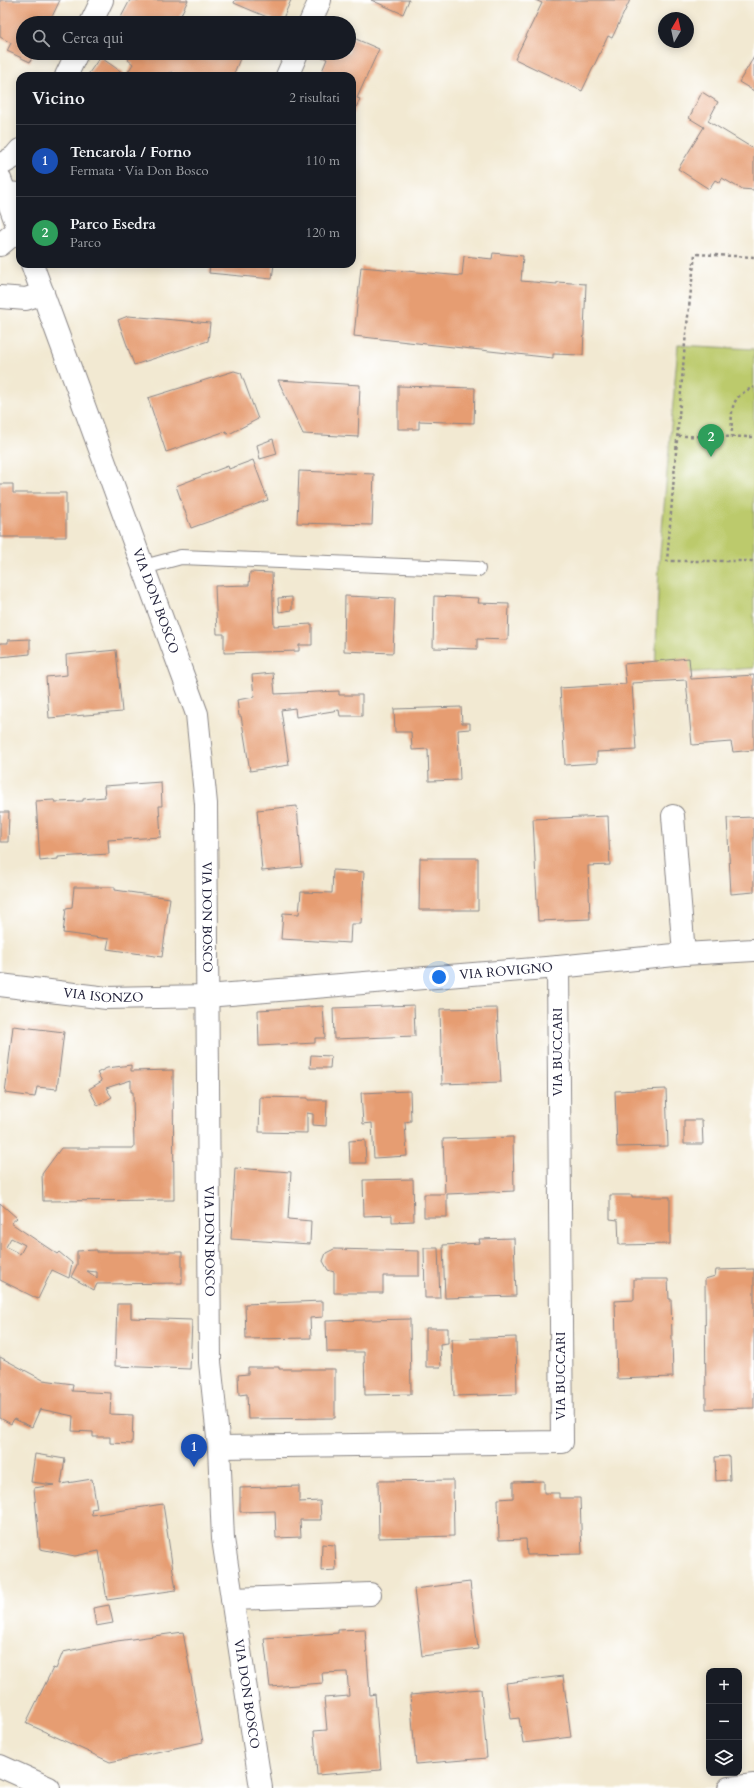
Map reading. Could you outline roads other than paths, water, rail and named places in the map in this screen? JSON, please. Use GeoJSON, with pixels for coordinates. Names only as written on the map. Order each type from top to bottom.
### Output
{"type":"FeatureCollection","features":[{"type":"Feature","properties":{"kind":"street"},"geometry":{"type":"LineString","coordinates":[[94,16],[102,0]]}},
{"type":"Feature","properties":{"kind":"street"},"geometry":{"type":"LineString","coordinates":[[313,16],[320,0]]}},
{"type":"Feature","properties":{"kind":"street"},"geometry":{"type":"LineString","coordinates":[[68,72],[74,60]]}},
{"type":"Feature","properties":{"kind":"street"},"geometry":{"type":"LineString","coordinates":[[289,72],[294,60]]}},
{"type":"Feature","properties":{"kind":"street"},"geometry":{"type":"LineString","coordinates":[[0,165],[16,155]]}},
{"type":"Feature","properties":{"kind":"street"},"geometry":{"type":"LineString","coordinates":[[8,188],[16,219]]}},
{"type":"Feature","properties":{"kind":"street"},"geometry":{"type":"LineString","coordinates":[[0,245],[16,233]]}},
{"type":"Feature","properties":{"kind":"street","name":"VIA DON BOSCO"},"geometry":{"type":"LineString","coordinates":[[34,268],[197,714],[206,804],[210,1362],[219,1447],[223,1539],[261,1788]]}},
{"type":"Feature","properties":{"kind":"street"},"geometry":{"type":"LineString","coordinates":[[0,297],[26,299],[43,292]]}},
{"type":"Feature","properties":{"kind":"street"},"geometry":{"type":"LineString","coordinates":[[673,816],[684,954]]}},
{"type":"Feature","properties":{"kind":"street","name":"VIA ROVIGNO"},"geometry":{"type":"LineString","coordinates":[[207,996],[558,967],[684,954],[754,950]]}},
{"type":"Feature","properties":{"kind":"street","name":"VIA BUCCARI"},"geometry":{"type":"LineString","coordinates":[[219,1447],[562,1442],[558,967]]}},
{"type":"Feature","properties":{"kind":"street","name":"VIA ISONZO"},"geometry":{"type":"LineString","coordinates":[[0,985],[107,998],[207,996]]}},
{"type":"Feature","properties":{"kind":"street"},"geometry":{"type":"LineString","coordinates":[[232,1599],[370,1594]]}},
{"type":"Feature","properties":{"kind":"street"},"geometry":{"type":"LineString","coordinates":[[0,1766],[49,1788]]}},
{"type":"Feature","properties":{"kind":"street"},"geometry":{"type":"LineString","coordinates":[[729,1788],[754,1785]]}},
{"type":"Feature","properties":{"kind":"lane"},"geometry":{"type":"LineString","coordinates":[[144,567],[181,557],[478,569]]}},
{"type":"Feature","properties":{"kind":"place","name":"Parco Esedra"},"geometry":{"type":"Point","coordinates":[711,457]}},
{"type":"Feature","properties":{"kind":"place","name":"Tencarola / Forno"},"geometry":{"type":"Point","coordinates":[194,1467]}}]}
